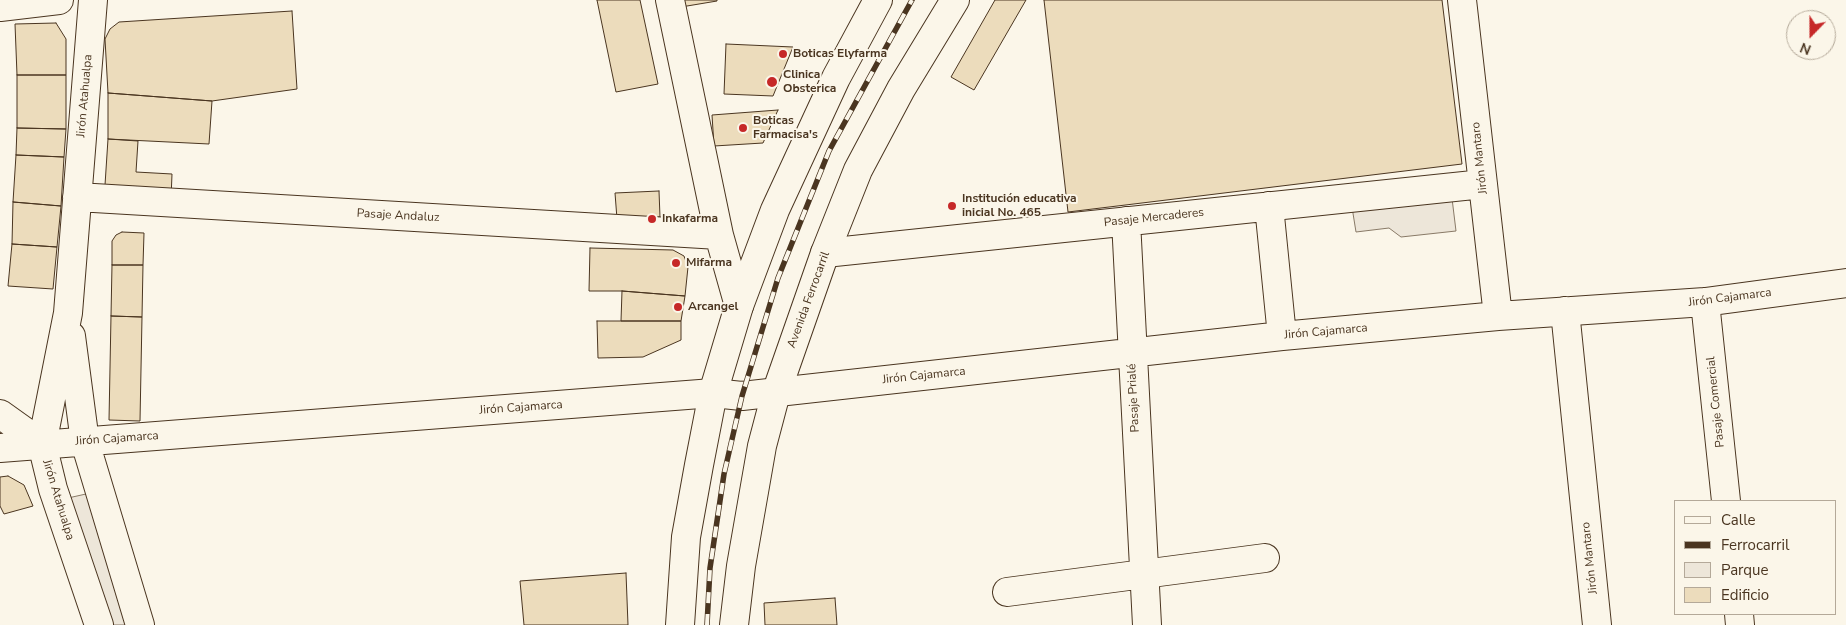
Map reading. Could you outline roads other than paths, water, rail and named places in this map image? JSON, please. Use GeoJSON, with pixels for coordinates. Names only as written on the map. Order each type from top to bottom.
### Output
{"type":"FeatureCollection","features":[{"type":"Feature","properties":{"kind":"street"},"geometry":{"type":"LineString","coordinates":[[0,7],[59,0]]}},
{"type":"Feature","properties":{"kind":"street","name":"Jirón Atahualpa"},"geometry":{"type":"LineString","coordinates":[[93,0],[68,313],[42,444],[53,489],[99,625]]}},
{"type":"Feature","properties":{"kind":"street"},"geometry":{"type":"LineString","coordinates":[[670,0],[719,235],[739,306]]}},
{"type":"Feature","properties":{"kind":"street"},"geometry":{"type":"LineString","coordinates":[[680,625],[686,537],[713,393],[739,306],[775,210],[836,78],[878,0]]}},
{"type":"Feature","properties":{"kind":"street","name":"Avenida Ferrocarril"},"geometry":{"type":"LineString","coordinates":[[734,625],[741,566],[762,446],[776,393],[825,253],[858,170],[901,89],[955,0]]}},
{"type":"Feature","properties":{"kind":"street","name":"Jirón Mantaro"},"geometry":{"type":"LineString","coordinates":[[1462,0],[1498,316]]}},
{"type":"Feature","properties":{"kind":"street","name":"Pasaje Mercaderes"},"geometry":{"type":"LineString","coordinates":[[825,253],[1483,184]]}},
{"type":"Feature","properties":{"kind":"street","name":"Pasaje Andaluz"},"geometry":{"type":"LineString","coordinates":[[77,197],[719,235]]}},
{"type":"Feature","properties":{"kind":"street"},"geometry":{"type":"LineString","coordinates":[[1270,206],[1282,336]]}},
{"type":"Feature","properties":{"kind":"street","name":"Pasaje Prialé"},"geometry":{"type":"LineString","coordinates":[[1126,221],[1147,625]]}},
{"type":"Feature","properties":{"kind":"street","name":"Jirón Cajamarca"},"geometry":{"type":"LineString","coordinates":[[0,448],[713,393],[742,396],[776,393],[1282,336],[1498,316],[1705,302],[1846,283]]}},
{"type":"Feature","properties":{"kind":"street","name":"Pasaje Comercial"},"geometry":{"type":"LineString","coordinates":[[1705,302],[1726,500]]}},
{"type":"Feature","properties":{"kind":"street","name":"Jirón Mantaro"},"geometry":{"type":"LineString","coordinates":[[1564,311],[1597,625]]}},
{"type":"Feature","properties":{"kind":"street","name":"Jirón Atahualpa"},"geometry":{"type":"LineString","coordinates":[[68,313],[85,442],[140,625]]}},
{"type":"Feature","properties":{"kind":"street"},"geometry":{"type":"LineString","coordinates":[[0,414],[42,444]]}},
{"type":"Feature","properties":{"kind":"street"},"geometry":{"type":"LineString","coordinates":[[1006,592],[1264,558]]}},
{"type":"Feature","properties":{"kind":"railway"},"geometry":{"type":"LineString","coordinates":[[707,625],[710,568],[724,474],[742,396],[778,278],[829,151],[912,0]]}},
{"type":"Feature","properties":{"kind":"place","name":"Boticas Elyfarma"},"geometry":{"type":"Point","coordinates":[783,54]}},
{"type":"Feature","properties":{"kind":"place","name":"Clinica Obsterica"},"geometry":{"type":"Point","coordinates":[772,82]}},
{"type":"Feature","properties":{"kind":"place","name":"Boticas Farmacisa's"},"geometry":{"type":"Point","coordinates":[743,128]}},
{"type":"Feature","properties":{"kind":"place","name":"Institución educativa inicial No. 465"},"geometry":{"type":"Point","coordinates":[952,206]}},
{"type":"Feature","properties":{"kind":"place","name":"Inkafarma"},"geometry":{"type":"Point","coordinates":[652,219]}},
{"type":"Feature","properties":{"kind":"place","name":"Mifarma"},"geometry":{"type":"Point","coordinates":[676,263]}},
{"type":"Feature","properties":{"kind":"place","name":"Arcangel"},"geometry":{"type":"Point","coordinates":[678,307]}}]}
